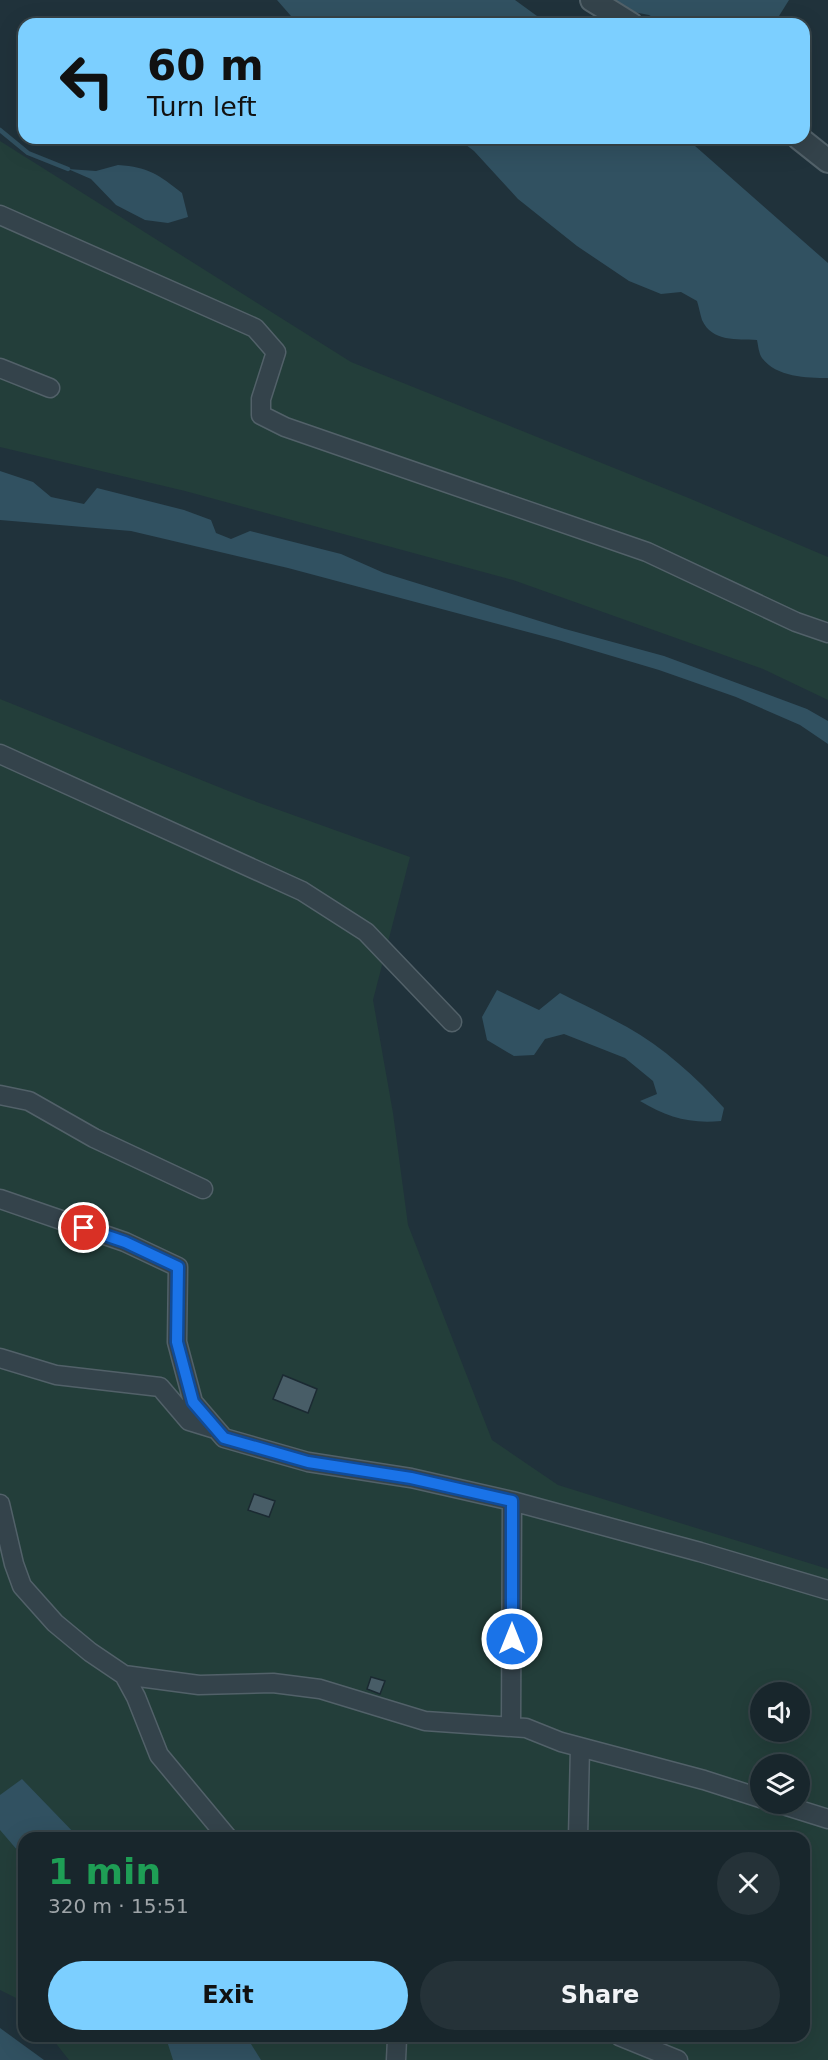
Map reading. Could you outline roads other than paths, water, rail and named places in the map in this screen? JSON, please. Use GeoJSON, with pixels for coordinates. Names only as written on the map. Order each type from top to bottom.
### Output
{"type":"FeatureCollection","features":[{"type":"Feature","properties":{"kind":"street"},"geometry":{"type":"LineString","coordinates":[[592,0],[621,18]]}},
{"type":"Feature","properties":{"kind":"street"},"geometry":{"type":"LineString","coordinates":[[807,144],[828,161]]}},
{"type":"Feature","properties":{"kind":"street"},"geometry":{"type":"LineString","coordinates":[[0,215],[255,328],[276,352],[261,399],[261,415],[285,427],[647,552],[796,622],[828,633]]}},
{"type":"Feature","properties":{"kind":"street"},"geometry":{"type":"LineString","coordinates":[[0,368],[51,388]]}},
{"type":"Feature","properties":{"kind":"street"},"geometry":{"type":"LineString","coordinates":[[0,754],[302,891],[366,932],[452,1022]]}},
{"type":"Feature","properties":{"kind":"street"},"geometry":{"type":"LineString","coordinates":[[0,1095],[29,1101],[94,1138],[203,1189]]}},
{"type":"Feature","properties":{"kind":"street"},"geometry":{"type":"LineString","coordinates":[[0,1198],[125,1242],[178,1267],[177,1342],[193,1402],[224,1438],[308,1462],[411,1478],[512,1501],[828,1590]]}},
{"type":"Feature","properties":{"kind":"street"},"geometry":{"type":"LineString","coordinates":[[0,1358],[56,1376],[160,1387],[189,1420],[216,1429]]}},
{"type":"Feature","properties":{"kind":"street"},"geometry":{"type":"LineString","coordinates":[[511,1727],[512,1501]]}},
{"type":"Feature","properties":{"kind":"street"},"geometry":{"type":"LineString","coordinates":[[0,1504],[14,1564],[22,1586],[55,1623],[124,1675],[136,1697],[159,1755],[223,1832]]}},
{"type":"Feature","properties":{"kind":"street"},"geometry":{"type":"LineString","coordinates":[[124,1675],[199,1685],[273,1683],[320,1689],[426,1721],[526,1728],[561,1742],[704,1780],[750,1795]]}},
{"type":"Feature","properties":{"kind":"street"},"geometry":{"type":"LineString","coordinates":[[578,1832],[580,1747]]}},
{"type":"Feature","properties":{"kind":"street"},"geometry":{"type":"LineString","coordinates":[[810,1813],[828,1819]]}},
{"type":"Feature","properties":{"kind":"street"},"geometry":{"type":"LineString","coordinates":[[396,2060],[398,2042]]}},
{"type":"Feature","properties":{"kind":"street"},"geometry":{"type":"LineString","coordinates":[[634,2042],[678,2060]]}},
{"type":"Feature","properties":{"kind":"water"},"geometry":{"type":"Polygon","coordinates":[[[277,0],[515,0],[540,18],[293,18],[277,0]]]}},
{"type":"Feature","properties":{"kind":"water"},"geometry":{"type":"Polygon","coordinates":[[[606,0],[789,0],[778,18],[654,18],[618,9],[606,0]]]}},
{"type":"Feature","properties":{"kind":"water"},"geometry":{"type":"Polygon","coordinates":[[[465,144],[693,144],[828,263],[828,378],[802,377],[783,373],[762,358],[757,340],[726,338],[706,327],[697,301],[681,292],[661,294],[629,281],[577,246],[518,199],[465,144]]]}},
{"type":"Feature","properties":{"kind":"water"},"geometry":{"type":"Polygon","coordinates":[[[118,165],[146,170],[167,181],[182,193],[188,217],[168,223],[145,220],[116,205],[91,179],[68,169],[96,171],[118,165]]]}},
{"type":"Feature","properties":{"kind":"water"},"geometry":{"type":"Polygon","coordinates":[[[0,471],[33,482],[51,497],[84,504],[97,488],[184,510],[211,520],[216,533],[231,539],[250,531],[341,554],[384,573],[565,629],[664,656],[807,709],[828,721],[828,744],[800,725],[736,697],[659,670],[558,640],[288,568],[131,531],[0,520],[0,471]]]}},
{"type":"Feature","properties":{"kind":"water"},"geometry":{"type":"Polygon","coordinates":[[[497,990],[539,1010],[560,993],[627,1027],[666,1053],[702,1085],[724,1108],[721,1121],[688,1120],[650,1107],[640,1101],[657,1094],[653,1081],[625,1058],[564,1034],[545,1039],[534,1055],[514,1056],[487,1040],[482,1017],[497,990]]]}},
{"type":"Feature","properties":{"kind":"water"},"geometry":{"type":"Polygon","coordinates":[[[22,1779],[73,1832],[18,1832],[18,1851],[0,1830],[0,1795],[22,1779]]]}},
{"type":"Feature","properties":{"kind":"water"},"geometry":{"type":"Polygon","coordinates":[[[0,2028],[44,2060],[0,2060],[0,2028]]]}},
{"type":"Feature","properties":{"kind":"water"},"geometry":{"type":"Polygon","coordinates":[[[167,2042],[250,2042],[261,2060],[173,2060],[167,2042]]]}},
{"type":"Feature","properties":{"kind":"waterway"},"geometry":{"type":"LineString","coordinates":[[0,130],[28,153],[68,169]]}}]}
